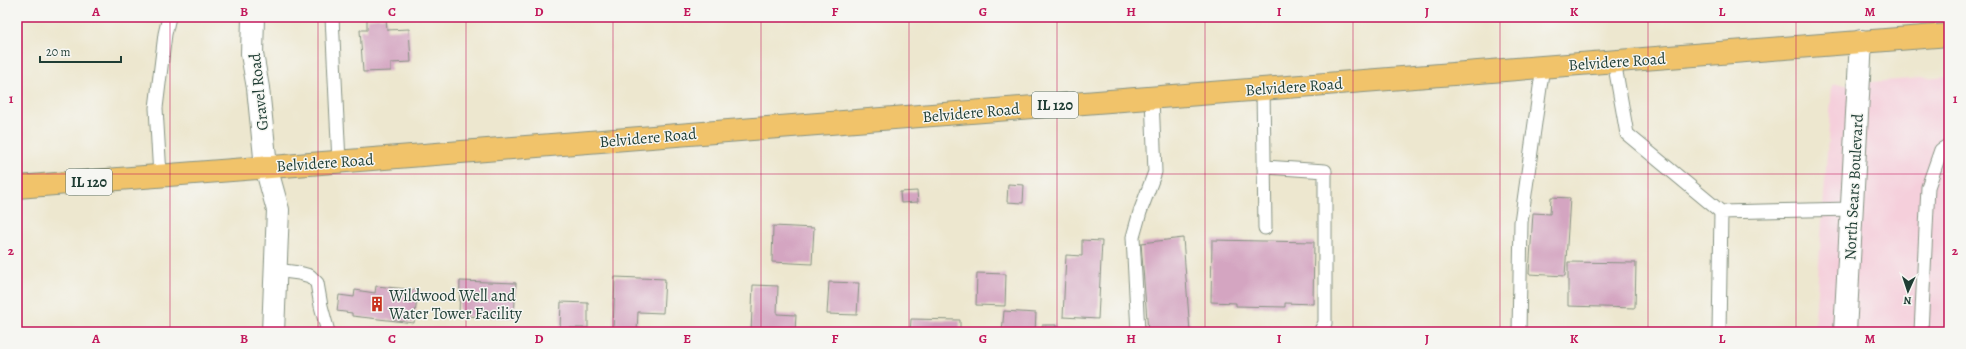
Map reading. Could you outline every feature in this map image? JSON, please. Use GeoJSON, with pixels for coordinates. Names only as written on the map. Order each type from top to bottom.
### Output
{"type":"FeatureCollection","features":[{"type":"Feature","properties":{"kind":"main road","name":"Belvidere Road"},"geometry":{"type":"LineString","coordinates":[[17,187],[1949,35]]}},
{"type":"Feature","properties":{"kind":"street","name":"Gravel Road"},"geometry":{"type":"LineString","coordinates":[[253,17],[252,54],[258,88],[266,167],[278,210],[273,332]]}},
{"type":"Feature","properties":{"kind":"street","name":"North Sears Boulevard"},"geometry":{"type":"LineString","coordinates":[[1845,332],[1862,41]]}},
{"type":"Feature","properties":{"kind":"lane"},"geometry":{"type":"LineString","coordinates":[[160,176],[156,108],[165,34],[169,17]]}},
{"type":"Feature","properties":{"kind":"lane"},"geometry":{"type":"LineString","coordinates":[[332,17],[339,162]]}},
{"type":"Feature","properties":{"kind":"lane"},"geometry":{"type":"LineString","coordinates":[[1614,61],[1627,134],[1721,212],[1852,209]]}},
{"type":"Feature","properties":{"kind":"lane"},"geometry":{"type":"LineString","coordinates":[[1519,332],[1521,222],[1543,66]]}},
{"type":"Feature","properties":{"kind":"lane"},"geometry":{"type":"LineString","coordinates":[[1264,89],[1265,228]]}},
{"type":"Feature","properties":{"kind":"lane"},"geometry":{"type":"LineString","coordinates":[[1138,332],[1133,236],[1155,172],[1152,98]]}},
{"type":"Feature","properties":{"kind":"lane"},"geometry":{"type":"LineString","coordinates":[[1922,332],[1928,187],[1941,150],[1949,145]]}},
{"type":"Feature","properties":{"kind":"lane"},"geometry":{"type":"LineString","coordinates":[[1264,167],[1325,171],[1325,323],[1320,332]]}},
{"type":"Feature","properties":{"kind":"lane"},"geometry":{"type":"LineString","coordinates":[[1719,332],[1721,212]]}},
{"type":"Feature","properties":{"kind":"lane"},"geometry":{"type":"LineString","coordinates":[[276,270],[300,273],[310,276],[317,283],[328,332]]}},
{"type":"Feature","properties":{"kind":"shaded area"},"geometry":{"type":"Polygon","coordinates":[[[1949,76],[1949,332],[1814,332],[1832,85],[1949,76]]]}},
{"type":"Feature","properties":{"kind":"building"},"geometry":{"type":"Polygon","coordinates":[[[386,17],[387,30],[409,29],[411,62],[391,63],[391,71],[363,72],[360,30],[367,30],[367,19],[386,17]]]}},
{"type":"Feature","properties":{"kind":"building"},"geometry":{"type":"Polygon","coordinates":[[[1008,184],[1024,185],[1023,203],[1007,202],[1008,184]]]}},
{"type":"Feature","properties":{"kind":"building"},"geometry":{"type":"Polygon","coordinates":[[[917,191],[918,202],[901,203],[900,192],[917,191]]]}},
{"type":"Feature","properties":{"kind":"building"},"geometry":{"type":"Polygon","coordinates":[[[1551,197],[1570,198],[1565,276],[1529,274],[1533,213],[1550,214],[1551,197]]]}},
{"type":"Feature","properties":{"kind":"building"},"geometry":{"type":"Polygon","coordinates":[[[773,226],[814,228],[812,264],[772,262],[773,226]]]}},
{"type":"Feature","properties":{"kind":"building"},"geometry":{"type":"Polygon","coordinates":[[[1183,238],[1190,332],[1148,332],[1141,243],[1183,238]]]}},
{"type":"Feature","properties":{"kind":"building"},"geometry":{"type":"Polygon","coordinates":[[[1082,240],[1102,241],[1098,319],[1063,317],[1066,255],[1082,256],[1082,240]]]}},
{"type":"Feature","properties":{"kind":"building"},"geometry":{"type":"Polygon","coordinates":[[[1212,240],[1314,242],[1313,304],[1285,303],[1285,307],[1236,306],[1236,303],[1211,302],[1212,240]]]}},
{"type":"Feature","properties":{"kind":"building"},"geometry":{"type":"Polygon","coordinates":[[[1568,262],[1636,263],[1635,308],[1568,306],[1568,262]]]}},
{"type":"Feature","properties":{"kind":"building"},"geometry":{"type":"Polygon","coordinates":[[[977,273],[1006,274],[1005,306],[976,305],[977,273]]]}},
{"type":"Feature","properties":{"kind":"building"},"geometry":{"type":"Polygon","coordinates":[[[615,277],[665,279],[663,313],[638,312],[637,332],[613,332],[615,277]]]}},
{"type":"Feature","properties":{"kind":"building"},"geometry":{"type":"Polygon","coordinates":[[[460,281],[516,283],[514,318],[459,316],[460,281]]]}},
{"type":"Feature","properties":{"kind":"building"},"geometry":{"type":"Polygon","coordinates":[[[829,282],[859,283],[857,315],[827,314],[829,282]]]}},
{"type":"Feature","properties":{"kind":"building"},"geometry":{"type":"Polygon","coordinates":[[[753,285],[778,286],[777,314],[796,315],[795,332],[751,332],[753,285]]]}},
{"type":"Feature","properties":{"kind":"building","name":"Wildwood Well and Water Tower Facility"},"geometry":{"type":"Polygon","coordinates":[[[376,286],[418,290],[414,323],[352,316],[352,313],[337,311],[339,295],[354,297],[355,290],[375,293],[376,286]]]}},
{"type":"Feature","properties":{"kind":"building"},"geometry":{"type":"Polygon","coordinates":[[[561,302],[588,303],[588,328],[560,328],[561,302]]]}},
{"type":"Feature","properties":{"kind":"building"},"geometry":{"type":"Polygon","coordinates":[[[1004,311],[1036,313],[1035,332],[1002,332],[1004,311]]]}},
{"type":"Feature","properties":{"kind":"building"},"geometry":{"type":"Polygon","coordinates":[[[911,319],[960,320],[960,332],[910,332],[911,319]]]}},
{"type":"Feature","properties":{"kind":"building"},"geometry":{"type":"Polygon","coordinates":[[[1042,325],[1056,325],[1056,332],[1041,332],[1042,325]]]}},
{"type":"Feature","properties":{"kind":"place","name":"Wildwood Well and Water Tower Facility"},"geometry":{"type":"Point","coordinates":[377,304]}}]}
